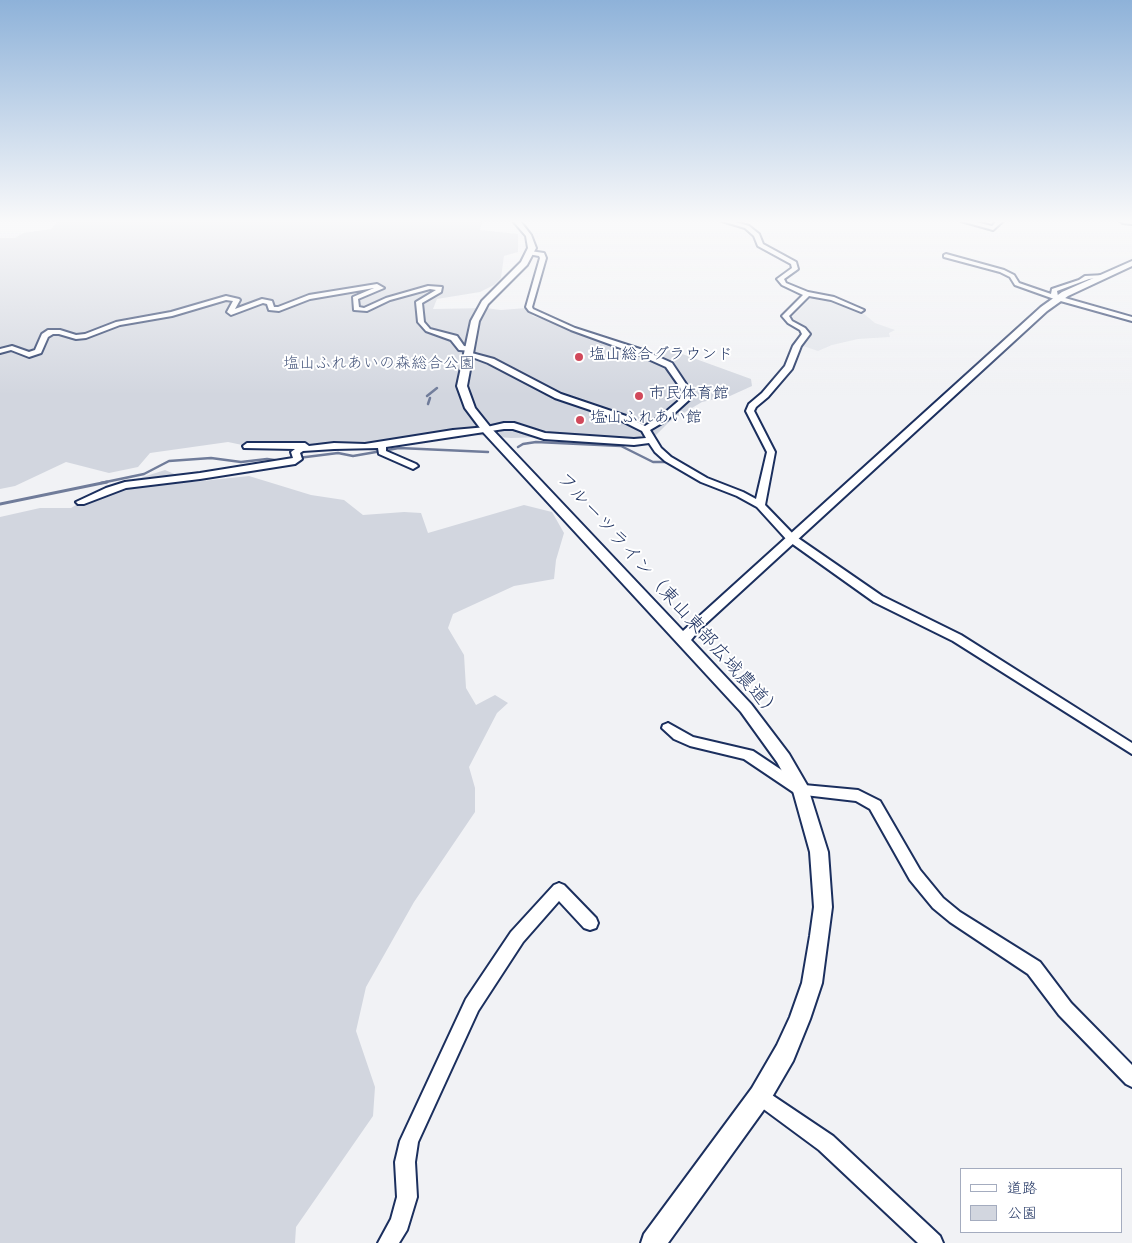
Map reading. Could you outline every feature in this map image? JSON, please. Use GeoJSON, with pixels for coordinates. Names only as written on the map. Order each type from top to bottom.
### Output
{"type":"FeatureCollection","features":[{"type":"Feature","properties":{"kind":"street","name":"フルーツライン（東山東部広域農道）"},"geometry":{"type":"LineString","coordinates":[[509,279],[480,309],[475,322],[462,381],[463,392],[470,408],[487,430],[683,640],[759,725],[783,758],[801,790],[819,852],[823,907],[818,952],[812,983],[800,1019],[785,1053],[760,1096],[653,1243]]}},
{"type":"Feature","properties":{"kind":"street"},"geometry":{"type":"LineString","coordinates":[[537,279],[529,307],[531,310],[573,329],[669,364],[684,388],[686,399],[664,418],[645,429]]}},
{"type":"Feature","properties":{"kind":"street"},"geometry":{"type":"LineString","coordinates":[[782,279],[781,283],[806,294],[832,298],[861,310]]}},
{"type":"Feature","properties":{"kind":"street"},"geometry":{"type":"LineString","coordinates":[[1014,279],[1017,284],[1132,319]]}},
{"type":"Feature","properties":{"kind":"street"},"geometry":{"type":"LineString","coordinates":[[683,640],[695,626],[1057,297],[1096,279]]}},
{"type":"Feature","properties":{"kind":"street"},"geometry":{"type":"LineString","coordinates":[[0,351],[12,348],[29,354],[38,351],[45,336],[51,332],[60,332],[76,337],[86,336],[118,323],[172,314],[226,298],[237,300],[231,313],[262,301],[270,302],[271,309],[279,309],[309,297],[378,286],[381,288],[355,298],[356,309],[366,310],[388,299],[430,287],[438,287],[440,288],[439,291],[419,302],[421,322],[428,330],[454,338],[468,352],[491,360],[558,396],[623,418],[645,429],[658,450],[680,468],[760,505],[791,538],[878,599],[957,638],[1132,749]]}},
{"type":"Feature","properties":{"kind":"street"},"geometry":{"type":"LineString","coordinates":[[760,505],[771,452],[751,416],[750,410],[789,366],[797,346],[806,334],[803,329],[790,322],[786,316],[805,298],[806,294]]}},
{"type":"Feature","properties":{"kind":"street"},"geometry":{"type":"LineString","coordinates":[[247,446],[382,448],[453,433],[487,430],[504,426],[514,426],[544,436],[634,442],[652,440]]}},
{"type":"Feature","properties":{"kind":"street"},"geometry":{"type":"LineString","coordinates":[[81,502],[126,485],[284,464],[295,461],[297,457],[295,452],[301,449],[334,446]]}},
{"type":"Feature","properties":{"kind":"street"},"geometry":{"type":"LineString","coordinates":[[382,448],[413,466]]}},
{"type":"Feature","properties":{"kind":"street"},"geometry":{"type":"LineString","coordinates":[[668,728],[690,741],[748,755],[801,790],[858,796],[875,805],[915,875],[938,903],[955,917],[1034,968],[1065,1009],[1132,1078]]}},
{"type":"Feature","properties":{"kind":"street"},"geometry":{"type":"LineString","coordinates":[[388,1243],[400,1223],[407,1196],[405,1162],[409,1141],[472,1005],[517,937],[559,890],[590,923]]}},
{"type":"Feature","properties":{"kind":"street"},"geometry":{"type":"LineString","coordinates":[[760,1096],[826,1143],[933,1243]]}},
{"type":"Feature","properties":{"kind":"shaded area"},"geometry":{"type":"Polygon","coordinates":[[[813,296],[831,299],[857,308],[875,323],[895,330],[889,333],[890,337],[858,339],[832,345],[818,351],[803,346],[811,333],[809,329],[796,323],[791,318],[813,296]]]}},
{"type":"Feature","properties":{"kind":"green space","name":"塩山ふれあいの森総合公園"},"geometry":{"type":"Polygon","coordinates":[[[0,279],[500,279],[494,285],[480,292],[437,299],[433,309],[486,308],[501,310],[526,308],[533,316],[654,354],[663,347],[751,379],[752,386],[730,396],[702,402],[670,421],[655,436],[634,442],[543,437],[511,438],[462,434],[377,444],[247,446],[228,442],[150,453],[138,467],[109,473],[66,462],[15,486],[0,489],[0,353],[12,350],[10,347],[0,349],[0,279]]]}},
{"type":"Feature","properties":{"kind":"green space"},"geometry":{"type":"Polygon","coordinates":[[[165,470],[193,482],[249,476],[311,495],[344,500],[363,515],[404,512],[421,513],[428,533],[524,505],[552,512],[564,533],[556,560],[554,579],[514,586],[453,614],[448,628],[464,655],[466,688],[476,705],[495,695],[508,703],[497,713],[469,767],[475,788],[475,812],[414,902],[366,987],[356,1031],[375,1087],[373,1116],[296,1227],[295,1243],[0,1243],[0,517],[40,508],[71,508],[99,491],[165,470]]]}},
{"type":"Feature","properties":{"kind":"waterway"},"geometry":{"type":"LineString","coordinates":[[427,396],[437,388]]}},
{"type":"Feature","properties":{"kind":"waterway"},"geometry":{"type":"LineString","coordinates":[[428,404],[430,398]]}},
{"type":"Feature","properties":{"kind":"waterway"},"geometry":{"type":"LineString","coordinates":[[518,447],[523,444],[536,442],[621,446],[653,462],[668,462]]}},
{"type":"Feature","properties":{"kind":"waterway"},"geometry":{"type":"LineString","coordinates":[[298,458],[338,453],[353,456],[399,448],[488,452]]}},
{"type":"Feature","properties":{"kind":"waterway"},"geometry":{"type":"LineString","coordinates":[[101,483],[144,474],[169,461],[211,458],[241,462],[267,459],[282,461]]}},
{"type":"Feature","properties":{"kind":"waterway"},"geometry":{"type":"LineString","coordinates":[[0,504],[107,482]]}},
{"type":"Feature","properties":{"kind":"place","name":"塩山総合グラウンド"},"geometry":{"type":"Point","coordinates":[579,357]}},
{"type":"Feature","properties":{"kind":"place","name":"市民体育館"},"geometry":{"type":"Point","coordinates":[639,396]}},
{"type":"Feature","properties":{"kind":"place","name":"塩山ふれあい館"},"geometry":{"type":"Point","coordinates":[580,420]}}]}
